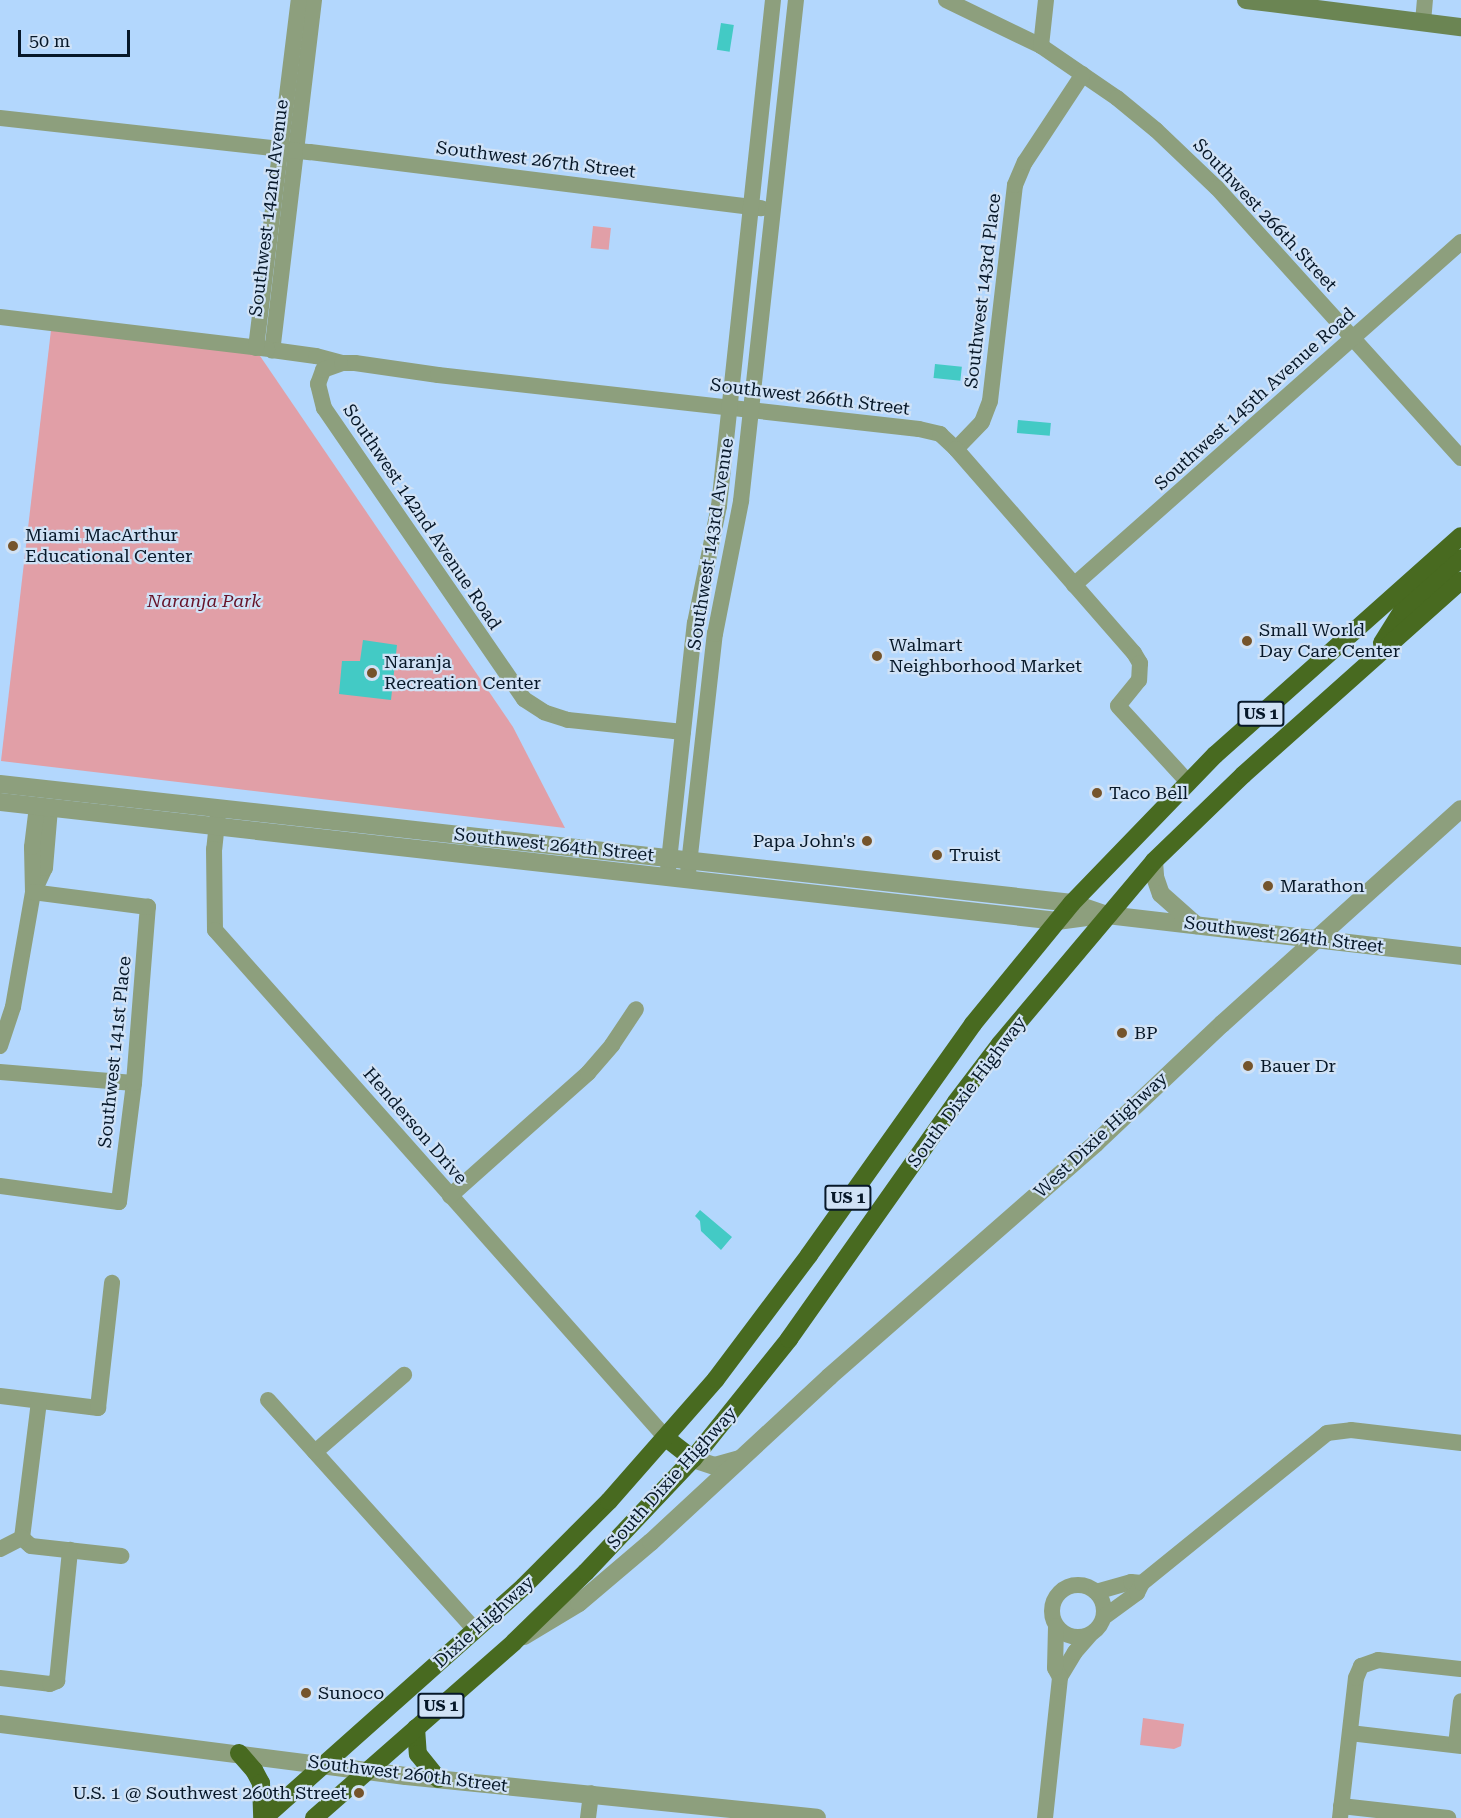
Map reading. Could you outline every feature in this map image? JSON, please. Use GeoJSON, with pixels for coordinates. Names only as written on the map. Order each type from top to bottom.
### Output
{"type":"FeatureCollection","features":[{"type":"Feature","properties":{"kind":"highway","name":"South Dixie Highway"},"geometry":{"type":"LineString","coordinates":[[666,1438],[759,1322],[941,1067],[1072,903],[1188,782],[1461,536]]}},
{"type":"Feature","properties":{"kind":"highway"},"geometry":{"type":"LineString","coordinates":[[1372,659],[1402,611],[1461,558]]}},
{"type":"Feature","properties":{"kind":"highway","name":"South Dixie Highway"},"geometry":{"type":"LineString","coordinates":[[514,1642],[586,1572],[693,1459],[789,1339],[1000,1044],[1154,861],[1243,775],[1461,580]]}},
{"type":"Feature","properties":{"kind":"highway"},"geometry":{"type":"LineString","coordinates":[[666,1438],[693,1459]]}},
{"type":"Feature","properties":{"kind":"highway","name":"Dixie Highway"},"geometry":{"type":"LineString","coordinates":[[263,1818],[325,1765],[565,1547],[666,1438]]}},
{"type":"Feature","properties":{"kind":"highway","name":"Dixie Highway"},"geometry":{"type":"LineString","coordinates":[[314,1818],[514,1642]]}},
{"type":"Feature","properties":{"kind":"highway"},"geometry":{"type":"LineString","coordinates":[[416,1728],[418,1754],[438,1779]]}},
{"type":"Feature","properties":{"kind":"highway"},"geometry":{"type":"LineString","coordinates":[[239,1753],[254,1770],[261,1783],[263,1818]]}},
{"type":"Feature","properties":{"kind":"main road"},"geometry":{"type":"LineString","coordinates":[[1246,0],[1461,27]]}},
{"type":"Feature","properties":{"kind":"street","name":"Southwest 142nd Avenue"},"geometry":{"type":"LineString","coordinates":[[264,349],[287,150],[298,0]]}},
{"type":"Feature","properties":{"kind":"street","name":"Southwest 142nd Avenue"},"geometry":{"type":"LineString","coordinates":[[287,150],[314,0]]}},
{"type":"Feature","properties":{"kind":"street","name":"Southwest 143rd Avenue"},"geometry":{"type":"LineString","coordinates":[[668,877],[695,623],[719,506],[773,0]]}},
{"type":"Feature","properties":{"kind":"street","name":"Southwest 143rd Avenue"},"geometry":{"type":"LineString","coordinates":[[687,879],[715,634],[739,512],[796,0]]}},
{"type":"Feature","properties":{"kind":"street","name":"Southwest 266th Street"},"geometry":{"type":"LineString","coordinates":[[946,0],[1041,46],[1117,98],[1191,162],[1461,459]]}},
{"type":"Feature","properties":{"kind":"street"},"geometry":{"type":"LineString","coordinates":[[1041,46],[1046,0]]}},
{"type":"Feature","properties":{"kind":"street"},"geometry":{"type":"LineString","coordinates":[[1423,22],[1425,0]]}},
{"type":"Feature","properties":{"kind":"street","name":"Southwest 143rd Place"},"geometry":{"type":"LineString","coordinates":[[956,449],[982,422],[990,401],[1015,184],[1025,162],[1083,74]]}},
{"type":"Feature","properties":{"kind":"street","name":"Southwest 267th Street"},"geometry":{"type":"LineString","coordinates":[[0,118],[287,150],[772,209]]}},
{"type":"Feature","properties":{"kind":"street","name":"Southwest 145th Avenue Road"},"geometry":{"type":"LineString","coordinates":[[1074,585],[1461,242]]}},
{"type":"Feature","properties":{"kind":"street"},"geometry":{"type":"LineString","coordinates":[[0,317],[264,349],[316,356],[342,363]]}},
{"type":"Feature","properties":{"kind":"street","name":"Southwest 266th Street"},"geometry":{"type":"LineString","coordinates":[[323,370],[342,363],[924,430],[940,434],[956,449],[1140,663],[1139,680],[1118,706],[1188,782]]}},
{"type":"Feature","properties":{"kind":"street","name":"Southwest 142nd Avenue Road"},"geometry":{"type":"LineString","coordinates":[[323,370],[318,384],[324,408],[514,686],[534,707],[568,720],[683,732]]}},
{"type":"Feature","properties":{"kind":"street","name":"Southwest 264th Street"},"geometry":{"type":"LineString","coordinates":[[0,784],[1072,903],[1107,915],[1461,956]]}},
{"type":"Feature","properties":{"kind":"street","name":"Southwest 264th Street"},"geometry":{"type":"LineString","coordinates":[[0,802],[1057,921],[1107,915]]}},
{"type":"Feature","properties":{"kind":"street"},"geometry":{"type":"LineString","coordinates":[[0,1046],[13,1006],[33,892],[32,847],[43,807]]}},
{"type":"Feature","properties":{"kind":"street","name":"Henderson Drive"},"geometry":{"type":"LineString","coordinates":[[219,808],[216,827],[215,930],[666,1438]]}},
{"type":"Feature","properties":{"kind":"street","name":"West Dixie Highway"},"geometry":{"type":"LineString","coordinates":[[514,1642],[557,1619],[579,1603],[651,1542],[829,1377],[1095,1144],[1163,1078],[1461,809]]}},
{"type":"Feature","properties":{"kind":"street"},"geometry":{"type":"LineString","coordinates":[[1154,861],[1155,877],[1161,894],[1196,925]]}},
{"type":"Feature","properties":{"kind":"street","name":"Southwest 141st Place"},"geometry":{"type":"LineString","coordinates":[[0,1186],[119,1202],[134,1083],[148,907],[33,892]]}},
{"type":"Feature","properties":{"kind":"street"},"geometry":{"type":"LineString","coordinates":[[450,1196],[588,1073],[612,1045],[636,1009]]}},
{"type":"Feature","properties":{"kind":"street"},"geometry":{"type":"LineString","coordinates":[[0,1072],[134,1083]]}},
{"type":"Feature","properties":{"kind":"street"},"geometry":{"type":"LineString","coordinates":[[0,1396],[98,1408],[112,1283]]}},
{"type":"Feature","properties":{"kind":"street"},"geometry":{"type":"LineString","coordinates":[[315,1452],[404,1375]]}},
{"type":"Feature","properties":{"kind":"street"},"geometry":{"type":"LineString","coordinates":[[268,1400],[475,1630]]}},
{"type":"Feature","properties":{"kind":"street"},"geometry":{"type":"LineString","coordinates":[[22,1538],[39,1401]]}},
{"type":"Feature","properties":{"kind":"street"},"geometry":{"type":"LineString","coordinates":[[1104,1617],[1137,1593],[1142,1583],[1327,1433],[1351,1430],[1461,1443]]}},
{"type":"Feature","properties":{"kind":"street"},"geometry":{"type":"LineString","coordinates":[[693,1459],[715,1466],[740,1460]]}},
{"type":"Feature","properties":{"kind":"street"},"geometry":{"type":"LineString","coordinates":[[0,1549],[22,1538]]}},
{"type":"Feature","properties":{"kind":"street"},"geometry":{"type":"LineString","coordinates":[[22,1538],[31,1546],[122,1556]]}},
{"type":"Feature","properties":{"kind":"street"},"geometry":{"type":"LineString","coordinates":[[0,1678],[50,1684],[57,1681],[70,1550]]}},
{"type":"Feature","properties":{"kind":"street"},"geometry":{"type":"LineString","coordinates":[[1096,1592],[1131,1582],[1142,1583]]}},
{"type":"Feature","properties":{"kind":"street"},"geometry":{"type":"LineString","coordinates":[[1045,1818],[1060,1677],[1075,1652],[1102,1624],[1104,1617],[1103,1603],[1096,1592],[1082,1585],[1062,1591],[1053,1602],[1052,1610],[1056,1626],[1055,1668],[1060,1677]]}},
{"type":"Feature","properties":{"kind":"street"},"geometry":{"type":"LineString","coordinates":[[1056,1626],[1061,1632],[1075,1638],[1090,1635]]}},
{"type":"Feature","properties":{"kind":"street"},"geometry":{"type":"LineString","coordinates":[[1448,1818],[1341,1812],[1358,1671],[1365,1663],[1378,1660],[1461,1669]]}},
{"type":"Feature","properties":{"kind":"street"},"geometry":{"type":"LineString","coordinates":[[1350,1733],[1459,1746],[1461,1701]]}},
{"type":"Feature","properties":{"kind":"street","name":"Southwest 260th Street"},"geometry":{"type":"LineString","coordinates":[[0,1724],[368,1771],[816,1818]]}},
{"type":"Feature","properties":{"kind":"street"},"geometry":{"type":"LineString","coordinates":[[588,1818],[591,1793]]}},
{"type":"Feature","properties":{"kind":"green space"},"geometry":{"type":"Polygon","coordinates":[[[593,226],[611,228],[609,250],[591,248],[593,226]]]}},
{"type":"Feature","properties":{"kind":"green space","name":"Naranja Park"},"geometry":{"type":"Polygon","coordinates":[[[51,330],[258,353],[513,727],[565,828],[1,761],[51,330]]]}},
{"type":"Feature","properties":{"kind":"green space"},"geometry":{"type":"Polygon","coordinates":[[[1143,1718],[1184,1724],[1181,1746],[1174,1749],[1140,1745],[1143,1718]]]}},
{"type":"Feature","properties":{"kind":"shaded area"},"geometry":{"type":"Polygon","coordinates":[[[721,23],[734,25],[730,52],[717,50],[721,23]]]}},
{"type":"Feature","properties":{"kind":"shaded area"},"geometry":{"type":"Polygon","coordinates":[[[935,364],[962,367],[960,381],[934,378],[935,364]]]}},
{"type":"Feature","properties":{"kind":"shaded area"},"geometry":{"type":"Polygon","coordinates":[[[1018,420],[1051,423],[1050,436],[1017,433],[1018,420]]]}},
{"type":"Feature","properties":{"kind":"shaded area"},"geometry":{"type":"Polygon","coordinates":[[[363,640],[397,645],[391,700],[339,694],[342,661],[360,661],[363,640]]]}},
{"type":"Feature","properties":{"kind":"shaded area"},"geometry":{"type":"Polygon","coordinates":[[[700,1210],[732,1237],[721,1250],[701,1231],[700,1221],[695,1216],[700,1210]]]}},
{"type":"Feature","properties":{"kind":"place","name":"Miami MacArthur Educational Center"},"geometry":{"type":"Point","coordinates":[13,546]}},
{"type":"Feature","properties":{"kind":"place","name":"Small World Day Care Center"},"geometry":{"type":"Point","coordinates":[1247,641]}},
{"type":"Feature","properties":{"kind":"place","name":"Walmart Neighborhood Market"},"geometry":{"type":"Point","coordinates":[877,656]}},
{"type":"Feature","properties":{"kind":"place","name":"Naranja Recreation Center"},"geometry":{"type":"Point","coordinates":[372,673]}},
{"type":"Feature","properties":{"kind":"place","name":"Taco Bell"},"geometry":{"type":"Point","coordinates":[1097,793]}},
{"type":"Feature","properties":{"kind":"place","name":"Papa John's"},"geometry":{"type":"Point","coordinates":[867,841]}},
{"type":"Feature","properties":{"kind":"place","name":"Truist"},"geometry":{"type":"Point","coordinates":[937,855]}},
{"type":"Feature","properties":{"kind":"place","name":"Marathon"},"geometry":{"type":"Point","coordinates":[1268,886]}},
{"type":"Feature","properties":{"kind":"place","name":"BP"},"geometry":{"type":"Point","coordinates":[1122,1033]}},
{"type":"Feature","properties":{"kind":"place","name":"Bauer Dr"},"geometry":{"type":"Point","coordinates":[1248,1066]}},
{"type":"Feature","properties":{"kind":"place","name":"Sunoco"},"geometry":{"type":"Point","coordinates":[306,1693]}},
{"type":"Feature","properties":{"kind":"place","name":"U.S. 1 @ Southwest 260th Street"},"geometry":{"type":"Point","coordinates":[359,1793]}}]}
